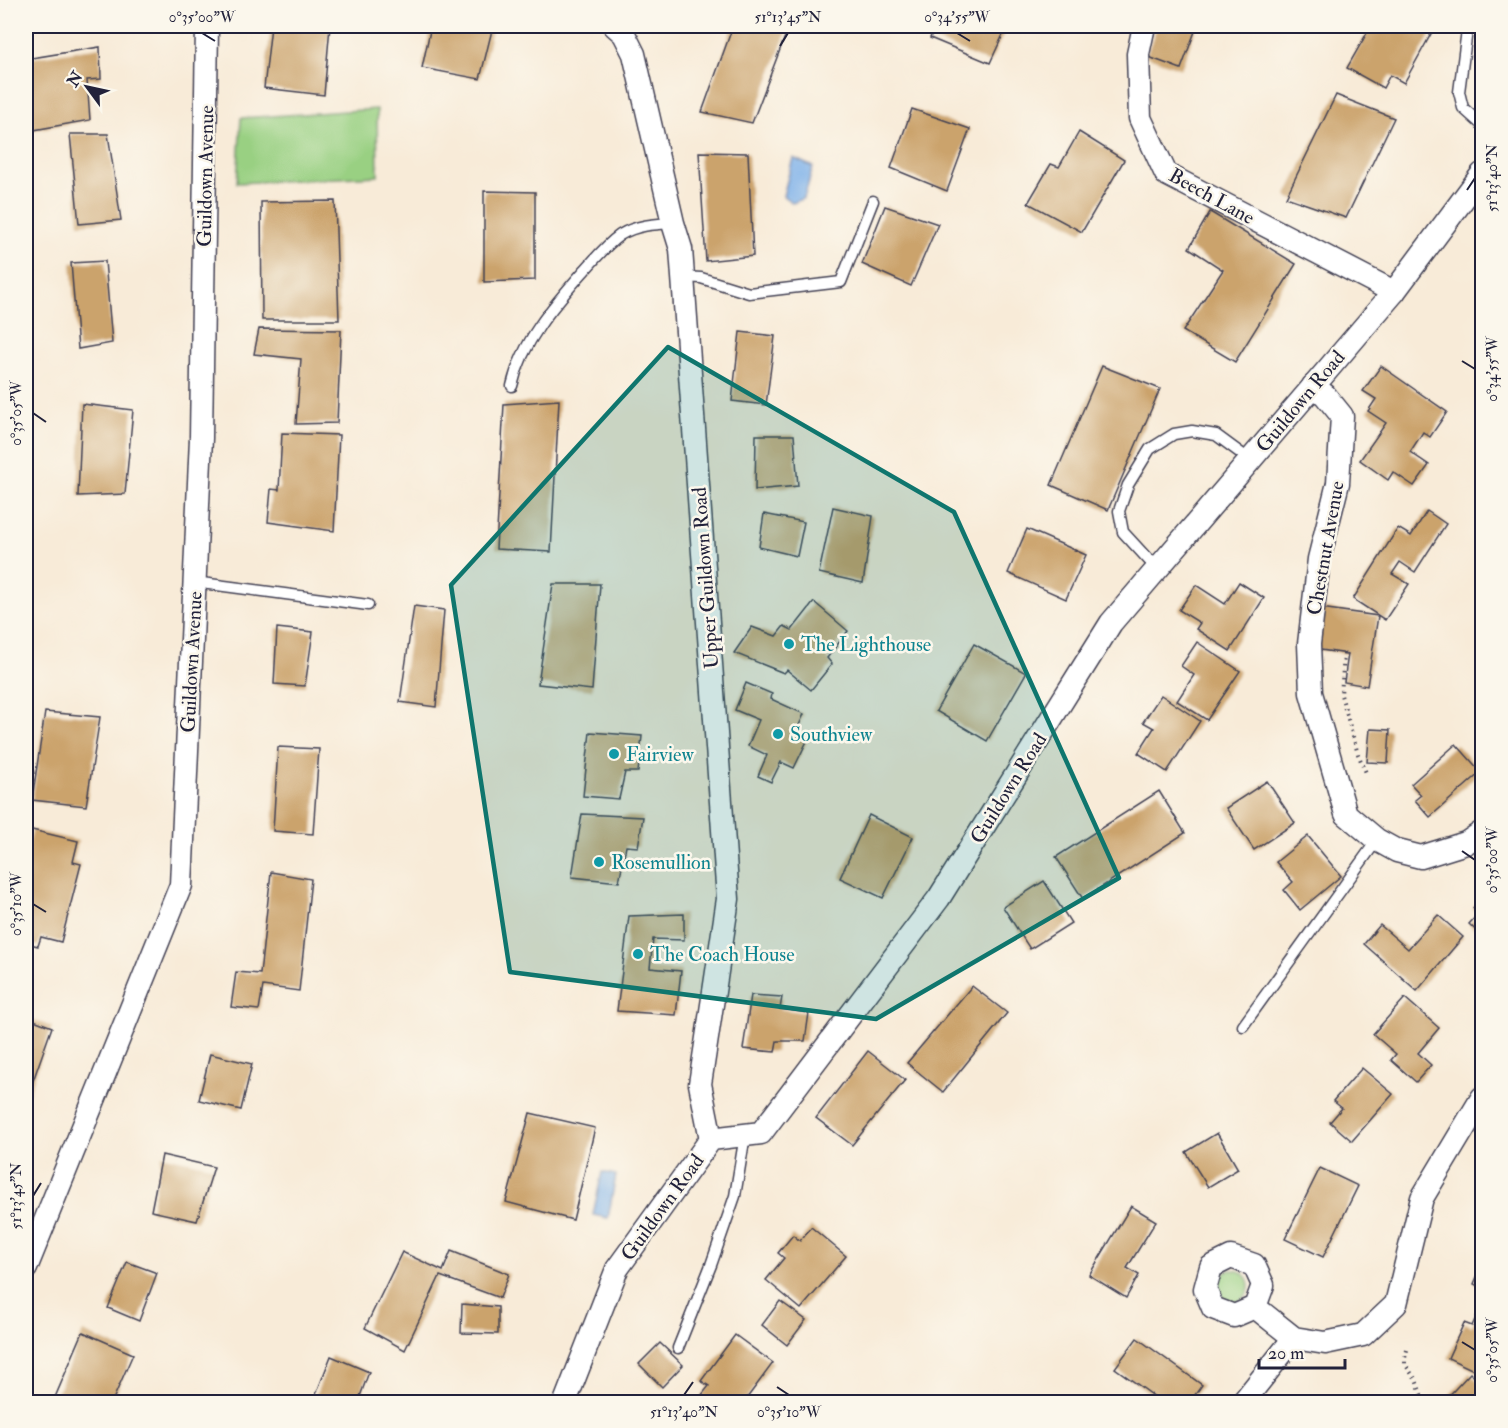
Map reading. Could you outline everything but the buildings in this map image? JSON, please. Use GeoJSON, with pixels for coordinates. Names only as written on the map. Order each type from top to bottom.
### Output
{"type":"FeatureCollection","features":[{"type":"Feature","properties":{"kind":"street","name":"Guildown Avenue"},"geometry":{"type":"LineString","coordinates":[[26,1268],[181,885],[201,438],[207,26]]}},
{"type":"Feature","properties":{"kind":"street","name":"Beech Lane"},"geometry":{"type":"LineString","coordinates":[[1144,26],[1138,54],[1140,118],[1166,174],[1394,292]]}},
{"type":"Feature","properties":{"kind":"street","name":"Upper Guildown Road"},"geometry":{"type":"LineString","coordinates":[[621,28],[634,54],[681,249],[728,899],[700,1084],[711,1140]]}},
{"type":"Feature","properties":{"kind":"street","name":"Guildown Road"},"geometry":{"type":"LineString","coordinates":[[565,1402],[617,1269],[711,1140],[761,1133],[939,898],[1111,623],[1394,292],[1482,174]]}},
{"type":"Feature","properties":{"kind":"street","name":"Chestnut Avenue"},"geometry":{"type":"LineString","coordinates":[[1313,386],[1325,395],[1342,416],[1338,483],[1319,559],[1309,644],[1311,693],[1346,814],[1377,840],[1397,851],[1421,857],[1466,843],[1482,832]]}},
{"type":"Feature","properties":{"kind":"street"},"geometry":{"type":"LineString","coordinates":[[1255,1306],[1294,1338],[1325,1343],[1363,1335],[1396,1304],[1422,1198],[1482,1098]]}},
{"type":"Feature","properties":{"kind":"street"},"geometry":{"type":"LineString","coordinates":[[1243,1402],[1294,1338]]}},
{"type":"Feature","properties":{"kind":"lane"},"geometry":{"type":"LineString","coordinates":[[1465,26],[1467,30],[1459,92],[1462,108],[1482,125]]}},
{"type":"Feature","properties":{"kind":"lane"},"geometry":{"type":"LineString","coordinates":[[683,277],[701,278],[749,293],[841,282],[873,201]]}},
{"type":"Feature","properties":{"kind":"lane"},"geometry":{"type":"LineString","coordinates":[[512,386],[516,367],[528,345],[568,290],[606,246],[622,234],[643,225],[673,223]]}},
{"type":"Feature","properties":{"kind":"lane"},"geometry":{"type":"LineString","coordinates":[[1157,569],[1123,532],[1119,511],[1128,485],[1150,449],[1174,434],[1192,431],[1216,435],[1250,460]]}},
{"type":"Feature","properties":{"kind":"lane"},"geometry":{"type":"LineString","coordinates":[[194,582],[368,605]]}},
{"type":"Feature","properties":{"kind":"lane"},"geometry":{"type":"LineString","coordinates":[[1243,1026],[1377,840]]}},
{"type":"Feature","properties":{"kind":"lane"},"geometry":{"type":"LineString","coordinates":[[678,1348],[735,1196],[745,1135]]}},
{"type":"Feature","properties":{"kind":"path"},"geometry":{"type":"LineString","coordinates":[[1344,654],[1341,696],[1358,754],[1367,775]]}},
{"type":"Feature","properties":{"kind":"path"},"geometry":{"type":"LineString","coordinates":[[1407,1350],[1406,1364],[1416,1380],[1424,1402]]}},
{"type":"Feature","properties":{"kind":"highlighted area"},"geometry":{"type":"Polygon","coordinates":[[[668,347],[954,512],[1119,878],[876,1019],[510,972],[451,585],[668,347]]]}},
{"type":"Feature","properties":{"kind":"green space"},"geometry":{"type":"Polygon","coordinates":[[[377,109],[378,176],[237,183],[241,118],[377,109]]]}},
{"type":"Feature","properties":{"kind":"green space"},"geometry":{"type":"Polygon","coordinates":[[[1233,1270],[1244,1275],[1249,1286],[1244,1297],[1233,1302],[1222,1297],[1217,1286],[1222,1275],[1233,1270]]]}},
{"type":"Feature","properties":{"kind":"water"},"geometry":{"type":"Polygon","coordinates":[[[793,158],[813,167],[804,198],[793,203],[783,196],[793,158]]]}},
{"type":"Feature","properties":{"kind":"water"},"geometry":{"type":"Polygon","coordinates":[[[602,1172],[616,1175],[608,1218],[593,1215],[602,1172]]]}},
{"type":"Feature","properties":{"kind":"place","name":"The Lighthouse"},"geometry":{"type":"Point","coordinates":[789,644]}},
{"type":"Feature","properties":{"kind":"place","name":"Southview"},"geometry":{"type":"Point","coordinates":[778,734]}},
{"type":"Feature","properties":{"kind":"place","name":"Fairview"},"geometry":{"type":"Point","coordinates":[614,754]}},
{"type":"Feature","properties":{"kind":"place","name":"Rosemullion"},"geometry":{"type":"Point","coordinates":[599,862]}},
{"type":"Feature","properties":{"kind":"place","name":"The Coach House"},"geometry":{"type":"Point","coordinates":[638,954]}}]}
